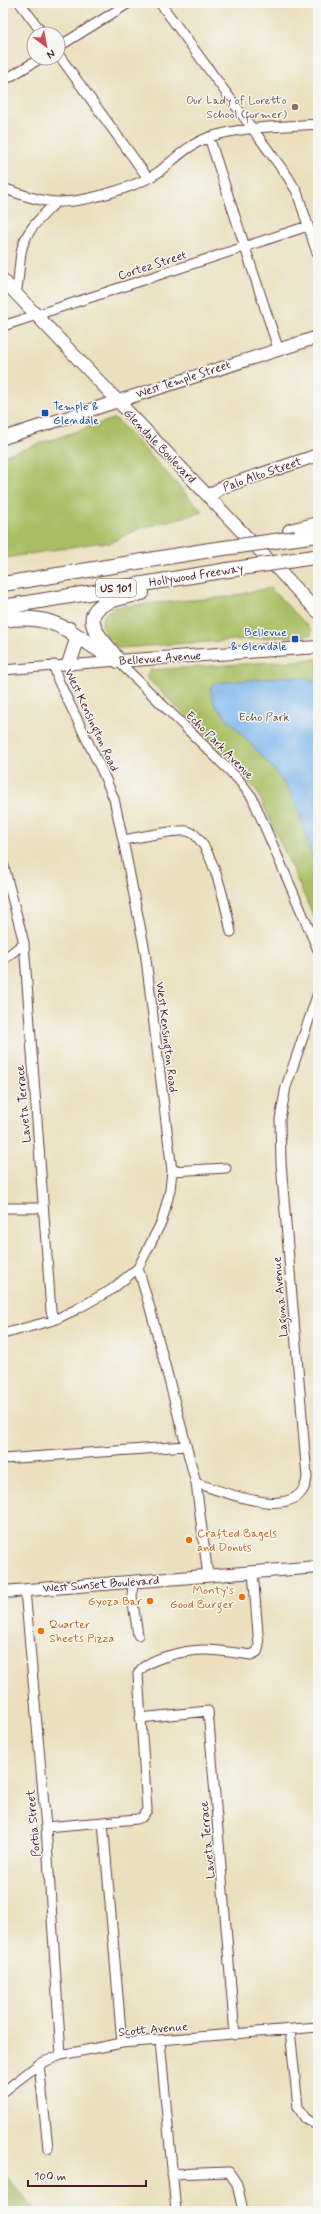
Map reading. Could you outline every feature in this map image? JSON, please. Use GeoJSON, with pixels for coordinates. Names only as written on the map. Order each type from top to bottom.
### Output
{"type":"FeatureCollection","features":[{"type":"Feature","properties":{"kind":"highway"},"geometry":{"type":"LineString","coordinates":[[293,535],[318,524]]}},
{"type":"Feature","properties":{"kind":"highway","name":"Hollywood Freeway"},"geometry":{"type":"LineString","coordinates":[[3,584],[293,535],[318,535]]}},
{"type":"Feature","properties":{"kind":"highway","name":"Hollywood Freeway"},"geometry":{"type":"LineString","coordinates":[[3,607],[316,556]]}},
{"type":"Feature","properties":{"kind":"highway"},"geometry":{"type":"LineString","coordinates":[[118,661],[112,649],[96,632],[94,625],[95,612],[99,607],[110,600],[167,588],[228,570]]}},
{"type":"Feature","properties":{"kind":"highway"},"geometry":{"type":"LineString","coordinates":[[3,620],[36,619],[69,628],[99,650],[118,661]]}},
{"type":"Feature","properties":{"kind":"highway"},"geometry":{"type":"LineString","coordinates":[[69,628],[77,640],[69,664]]}},
{"type":"Feature","properties":{"kind":"main road","name":"Glendale Boulevard"},"geometry":{"type":"LineString","coordinates":[[3,280],[318,612]]}},
{"type":"Feature","properties":{"kind":"main road","name":"West Temple Street"},"geometry":{"type":"LineString","coordinates":[[3,438],[278,348],[318,337]]}},
{"type":"Feature","properties":{"kind":"main road","name":"Palo Alto Street"},"geometry":{"type":"LineString","coordinates":[[208,496],[223,487],[318,455]]}},
{"type":"Feature","properties":{"kind":"main road","name":"Bellevue Avenue"},"geometry":{"type":"LineString","coordinates":[[118,661],[318,647]]}},
{"type":"Feature","properties":{"kind":"main road","name":"West Sunset Boulevard"},"geometry":{"type":"LineString","coordinates":[[3,1592],[318,1568]]}},
{"type":"Feature","properties":{"kind":"street"},"geometry":{"type":"LineString","coordinates":[[20,3],[37,26]]}},
{"type":"Feature","properties":{"kind":"street"},"geometry":{"type":"LineString","coordinates":[[66,42],[129,3]]}},
{"type":"Feature","properties":{"kind":"street"},"geometry":{"type":"LineString","coordinates":[[160,3],[297,192],[318,256]]}},
{"type":"Feature","properties":{"kind":"street"},"geometry":{"type":"LineString","coordinates":[[66,65],[148,178]]}},
{"type":"Feature","properties":{"kind":"street"},"geometry":{"type":"LineString","coordinates":[[3,81],[28,66]]}},
{"type":"Feature","properties":{"kind":"street"},"geometry":{"type":"LineString","coordinates":[[3,188],[20,195],[56,202],[109,193],[148,178],[192,144],[209,137],[236,130],[318,124]]}},
{"type":"Feature","properties":{"kind":"street"},"geometry":{"type":"LineString","coordinates":[[209,137],[278,348]]}},
{"type":"Feature","properties":{"kind":"street"},"geometry":{"type":"LineString","coordinates":[[16,294],[20,274],[21,252],[24,242],[36,222],[56,202]]}},
{"type":"Feature","properties":{"kind":"street","name":"Cortez Street"},"geometry":{"type":"LineString","coordinates":[[3,326],[308,226]]}},
{"type":"Feature","properties":{"kind":"street","name":"Bellevue Avenue"},"geometry":{"type":"LineString","coordinates":[[3,670],[118,661]]}},
{"type":"Feature","properties":{"kind":"street","name":"Echo Park Avenue"},"geometry":{"type":"LineString","coordinates":[[118,661],[238,779],[252,796],[318,950]]}},
{"type":"Feature","properties":{"kind":"street","name":"West Kensington Road"},"geometry":{"type":"LineString","coordinates":[[3,1334],[54,1320],[111,1290],[138,1268],[162,1221],[170,1190],[172,1171],[145,951],[124,840],[114,799],[58,680],[54,666]]}},
{"type":"Feature","properties":{"kind":"street"},"geometry":{"type":"LineString","coordinates":[[124,840],[186,830],[198,837],[222,887],[231,932]]}},
{"type":"Feature","properties":{"kind":"street","name":"Laveta Terrace"},"geometry":{"type":"LineString","coordinates":[[3,863],[24,944],[51,1311],[54,1320]]}},
{"type":"Feature","properties":{"kind":"street"},"geometry":{"type":"LineString","coordinates":[[3,960],[24,944]]}},
{"type":"Feature","properties":{"kind":"street","name":"Laguna Avenue"},"geometry":{"type":"LineString","coordinates":[[196,1483],[242,1498],[271,1503],[292,1500],[304,1492],[306,1486],[306,1469],[281,1162],[280,1119],[286,1087],[318,993]]}},
{"type":"Feature","properties":{"kind":"street"},"geometry":{"type":"LineString","coordinates":[[172,1171],[226,1168]]}},
{"type":"Feature","properties":{"kind":"street"},"geometry":{"type":"LineString","coordinates":[[3,1208],[43,1208]]}},
{"type":"Feature","properties":{"kind":"street"},"geometry":{"type":"LineString","coordinates":[[138,1268],[196,1483],[208,1576]]}},
{"type":"Feature","properties":{"kind":"street"},"geometry":{"type":"LineString","coordinates":[[3,1459],[186,1446]]}},
{"type":"Feature","properties":{"kind":"street"},"geometry":{"type":"LineString","coordinates":[[46,1827],[137,1819],[142,1817],[147,1810],[138,1674],[141,1668],[148,1662],[174,1654],[203,1650],[250,1654],[257,1652],[259,1646],[254,1572]]}},
{"type":"Feature","properties":{"kind":"street"},"geometry":{"type":"LineString","coordinates":[[133,1582],[132,1597],[138,1635]]}},
{"type":"Feature","properties":{"kind":"street","name":"Portia Street"},"geometry":{"type":"LineString","coordinates":[[25,1590],[46,1827],[61,2055]]}},
{"type":"Feature","properties":{"kind":"street","name":"Laveta Terrace"},"geometry":{"type":"LineString","coordinates":[[140,1718],[208,1711],[236,2035]]}},
{"type":"Feature","properties":{"kind":"street"},"geometry":{"type":"LineString","coordinates":[[103,1822],[122,2044]]}},
{"type":"Feature","properties":{"kind":"street","name":"Scott Avenue"},"geometry":{"type":"LineString","coordinates":[[3,2092],[39,2064],[61,2055],[122,2044],[318,2027]]}},
{"type":"Feature","properties":{"kind":"street"},"geometry":{"type":"LineString","coordinates":[[290,2030],[298,2107],[305,2118],[318,2126]]}},
{"type":"Feature","properties":{"kind":"street"},"geometry":{"type":"LineString","coordinates":[[160,2040],[176,2211]]}},
{"type":"Feature","properties":{"kind":"street"},"geometry":{"type":"LineString","coordinates":[[39,2064],[48,2148]]}},
{"type":"Feature","properties":{"kind":"street"},"geometry":{"type":"LineString","coordinates":[[172,2174],[229,2172],[237,2184],[243,2211]]}},
{"type":"Feature","properties":{"kind":"green space"},"geometry":{"type":"Polygon","coordinates":[[[116,419],[203,512],[138,529],[110,543],[96,543],[5,558],[3,456],[116,419]]]}},
{"type":"Feature","properties":{"kind":"green space"},"geometry":{"type":"Polygon","coordinates":[[[270,588],[312,630],[311,635],[118,648],[108,638],[103,628],[103,617],[113,607],[227,597],[270,588]]]}},
{"type":"Feature","properties":{"kind":"green space","name":"Echo Park"},"geometry":{"type":"Polygon","coordinates":[[[318,659],[318,926],[257,791],[232,761],[146,677],[150,670],[318,659]]]}},
{"type":"Feature","properties":{"kind":"green space"},"geometry":{"type":"Polygon","coordinates":[[[3,2174],[37,2211],[3,2211],[3,2174]]]}},
{"type":"Feature","properties":{"kind":"water"},"geometry":{"type":"Polygon","coordinates":[[[297,677],[318,682],[318,870],[311,854],[300,815],[289,790],[271,766],[214,704],[211,689],[212,685],[217,683],[297,677]]]}},
{"type":"Feature","properties":{"kind":"place","name":"Our Lady of Loretto School (former)"},"geometry":{"type":"Point","coordinates":[295,107]}},
{"type":"Feature","properties":{"kind":"place","name":"Temple & Glendale"},"geometry":{"type":"Point","coordinates":[45,413]}},
{"type":"Feature","properties":{"kind":"place","name":"Bellevue & Glendale"},"geometry":{"type":"Point","coordinates":[295,639]}},
{"type":"Feature","properties":{"kind":"place","name":"Crafted Bagels and Donuts"},"geometry":{"type":"Point","coordinates":[189,1540]}},
{"type":"Feature","properties":{"kind":"place","name":"Monty's Good Burger"},"geometry":{"type":"Point","coordinates":[242,1597]}},
{"type":"Feature","properties":{"kind":"place","name":"Gyoza Bar"},"geometry":{"type":"Point","coordinates":[150,1601]}},
{"type":"Feature","properties":{"kind":"place","name":"Quarter Sheets Pizza"},"geometry":{"type":"Point","coordinates":[41,1631]}}]}
